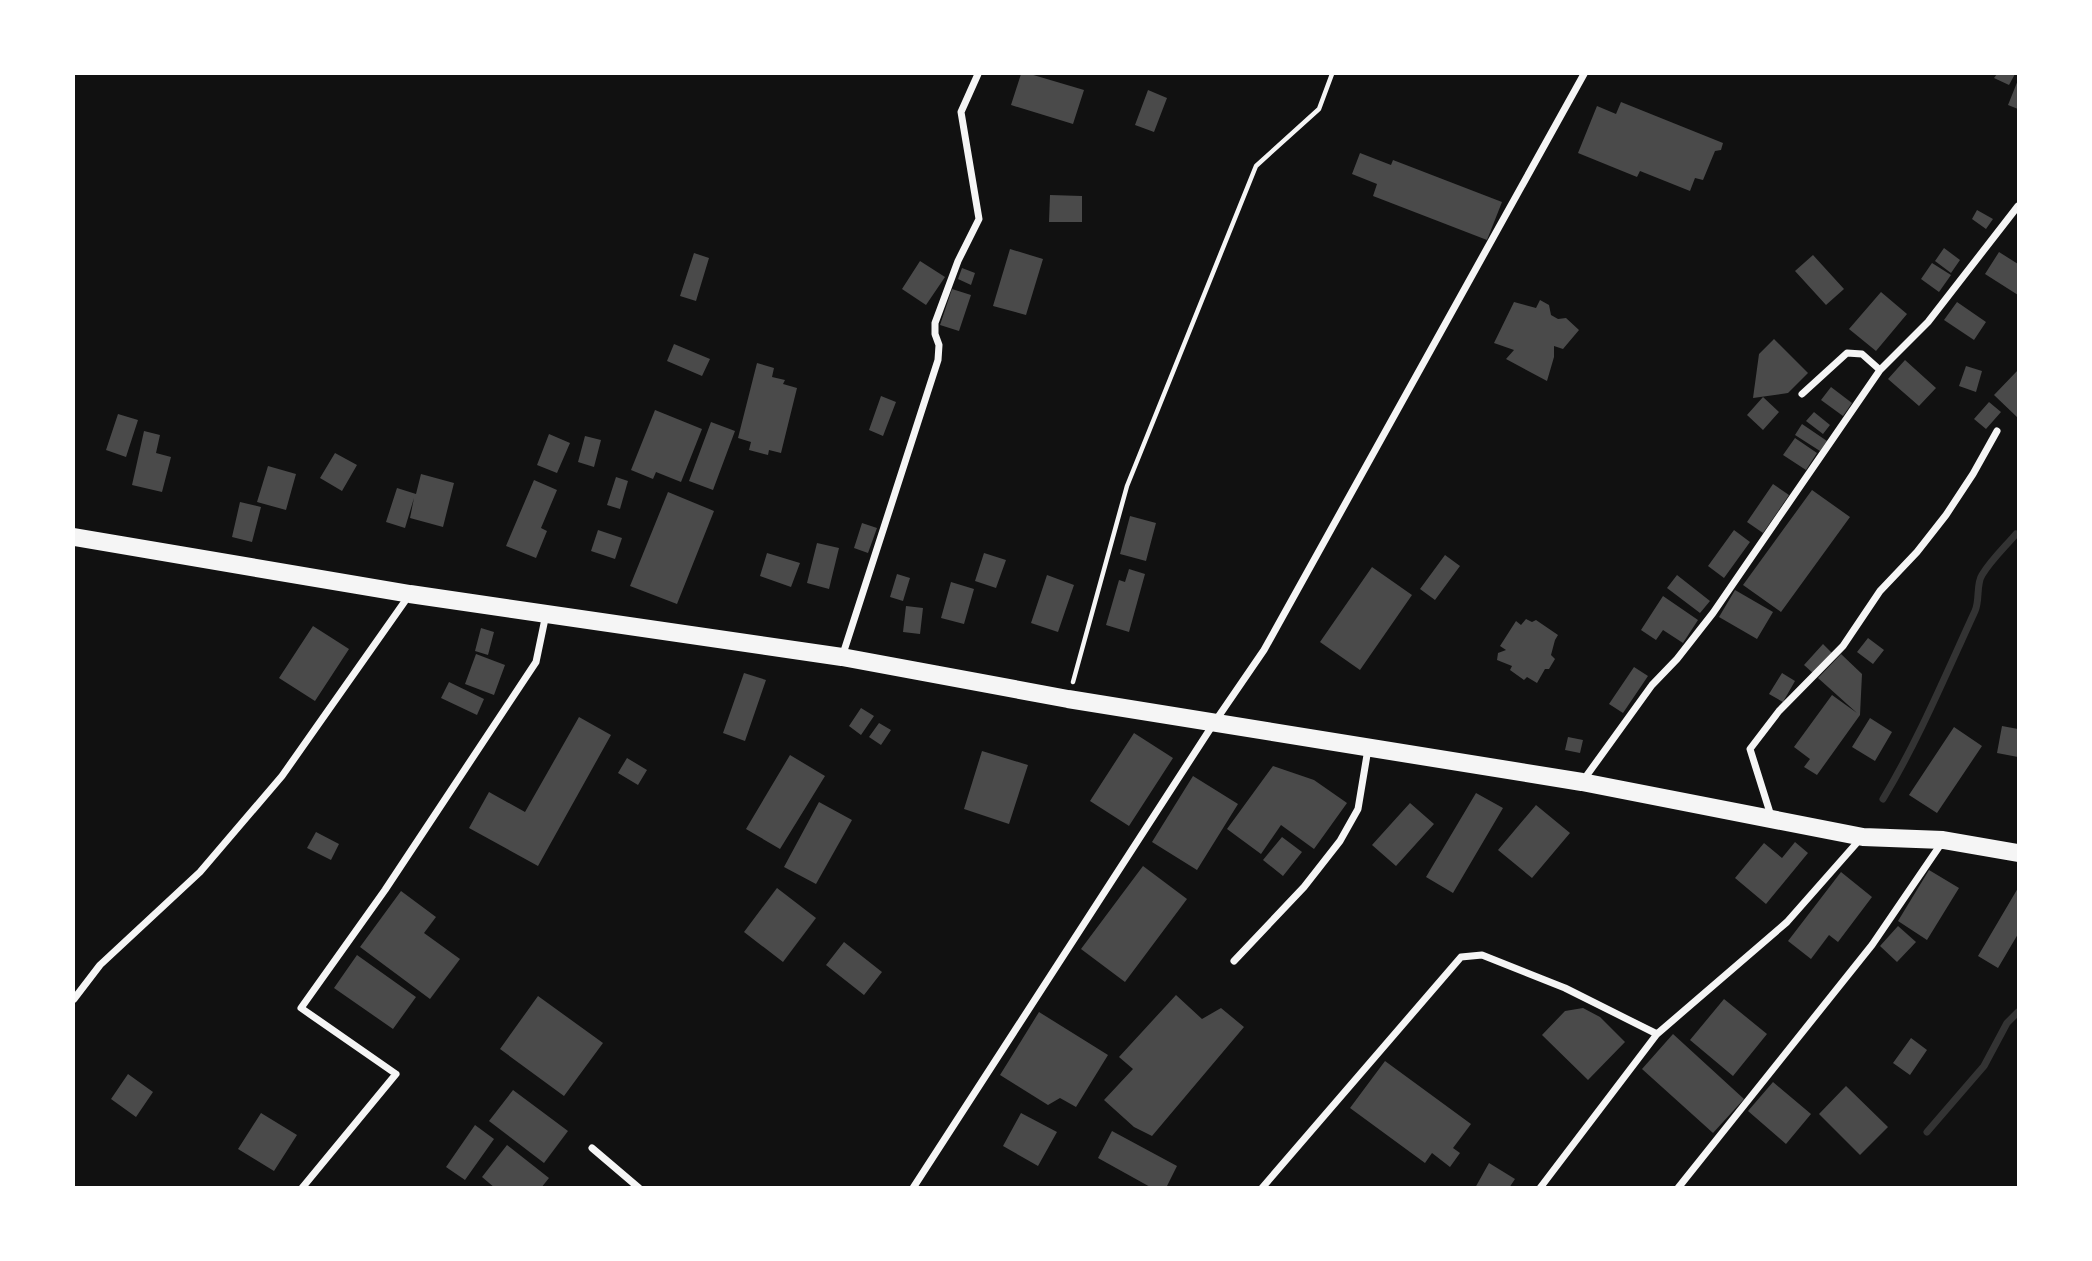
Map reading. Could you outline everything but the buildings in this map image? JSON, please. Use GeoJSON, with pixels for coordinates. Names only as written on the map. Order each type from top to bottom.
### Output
{"type":"FeatureCollection","features":[{"type":"Feature","properties":{"kind":"main road"},"geometry":{"type":"LineString","coordinates":[[74,537],[410,594],[842,657],[1068,699],[1582,782],[1863,837],[1943,840],[2018,853]]}},
{"type":"Feature","properties":{"kind":"street"},"geometry":{"type":"LineString","coordinates":[[842,657],[938,360],[939,345],[935,323],[958,261],[979,219],[961,112],[978,74]]}},
{"type":"Feature","properties":{"kind":"street"},"geometry":{"type":"LineString","coordinates":[[912,1188],[1264,650],[1584,74]]}},
{"type":"Feature","properties":{"kind":"street"},"geometry":{"type":"LineString","coordinates":[[1582,782],[1652,685],[1677,659],[1713,613],[1880,370],[1928,322],[2018,206]]}},
{"type":"Feature","properties":{"kind":"street"},"geometry":{"type":"LineString","coordinates":[[1802,394],[1847,353],[1862,354],[1880,370]]}},
{"type":"Feature","properties":{"kind":"street"},"geometry":{"type":"LineString","coordinates":[[1772,819],[1750,749],[1779,711],[1843,646],[1880,591],[1917,552],[1973,474],[1997,430]]}},
{"type":"Feature","properties":{"kind":"street"},"geometry":{"type":"LineString","coordinates":[[74,999],[100,965],[200,872],[282,776],[410,594]]}},
{"type":"Feature","properties":{"kind":"street"},"geometry":{"type":"LineString","coordinates":[[302,1188],[396,1074],[301,1008],[385,890],[537,662],[546,614]]}},
{"type":"Feature","properties":{"kind":"street"},"geometry":{"type":"LineString","coordinates":[[1234,961],[1304,887],[1340,841],[1358,809],[1368,748]]}},
{"type":"Feature","properties":{"kind":"street"},"geometry":{"type":"LineString","coordinates":[[1540,1188],[1657,1034],[1787,922],[1863,837]]}},
{"type":"Feature","properties":{"kind":"street"},"geometry":{"type":"LineString","coordinates":[[1678,1188],[1872,945],[1943,840]]}},
{"type":"Feature","properties":{"kind":"street"},"geometry":{"type":"LineString","coordinates":[[1262,1188],[1461,957],[1470,954],[1494,959],[1565,988],[1657,1034]]}},
{"type":"Feature","properties":{"kind":"street"},"geometry":{"type":"LineString","coordinates":[[592,1149],[639,1188]]}},
{"type":"Feature","properties":{"kind":"path"},"geometry":{"type":"LineString","coordinates":[[1068,699],[1127,486],[1256,166],[1319,109],[1332,74]]}},
{"type":"Feature","properties":{"kind":"waterway"},"geometry":{"type":"LineString","coordinates":[[1883,799],[1920,730],[1975,611],[1982,575],[2016,534]]}},
{"type":"Feature","properties":{"kind":"waterway"},"geometry":{"type":"LineString","coordinates":[[1927,1132],[1984,1066],[2007,1023],[2018,1012]]}}]}
